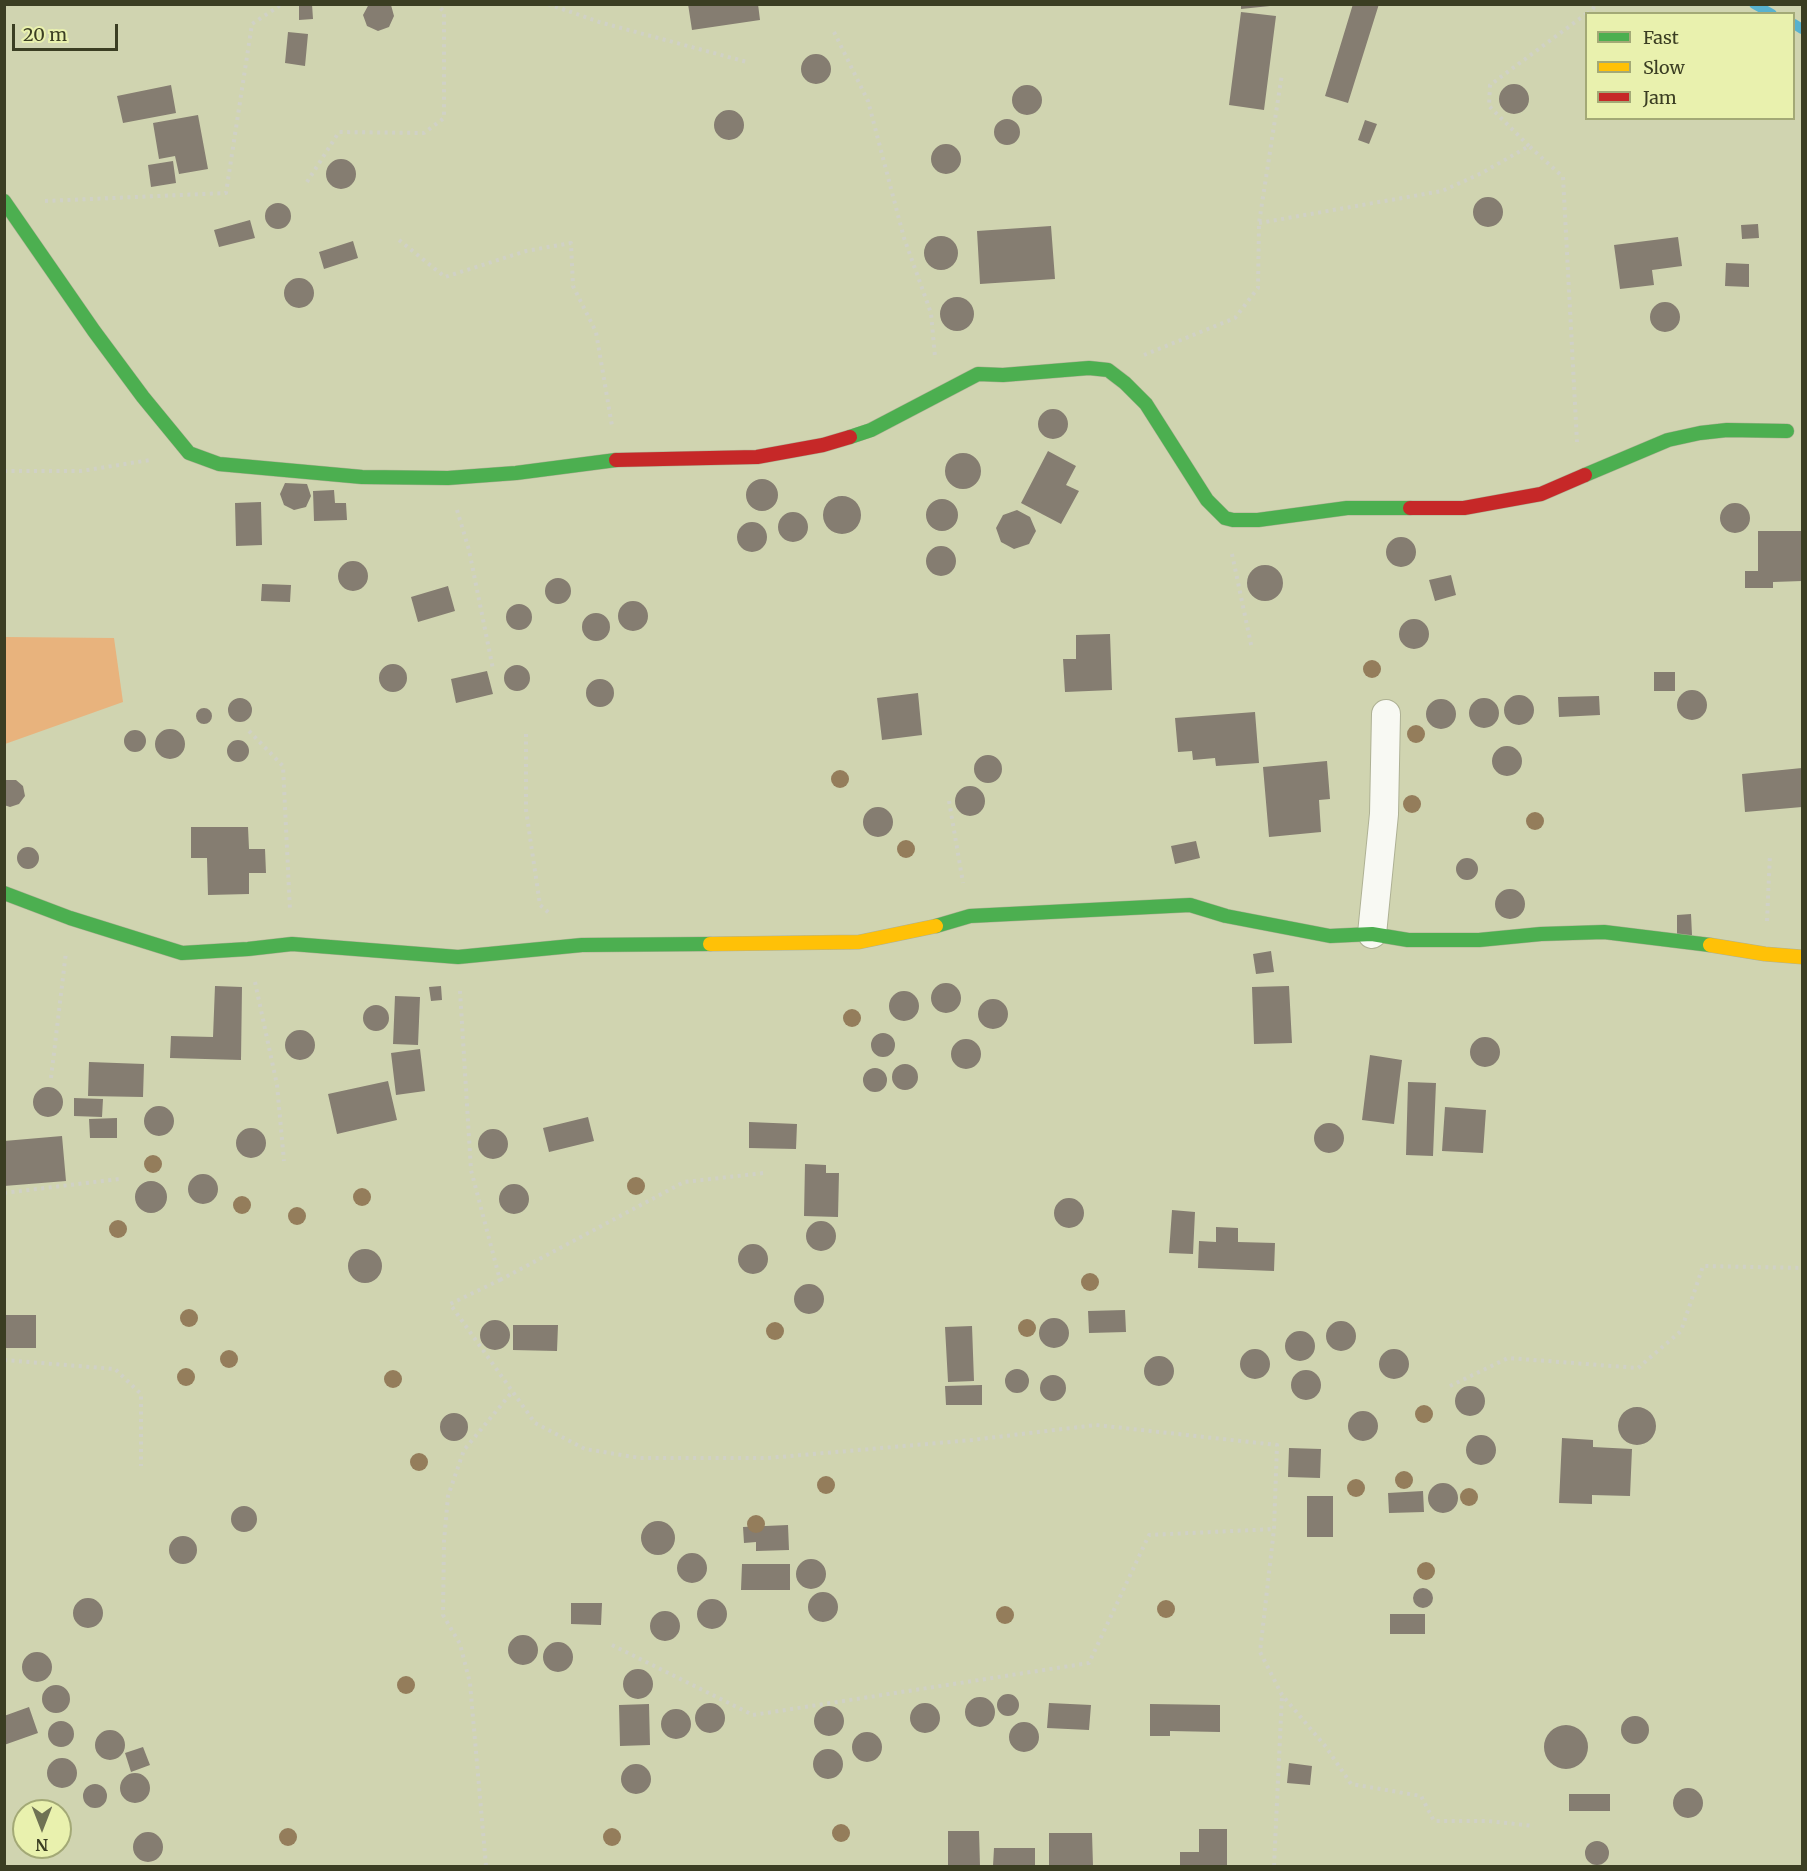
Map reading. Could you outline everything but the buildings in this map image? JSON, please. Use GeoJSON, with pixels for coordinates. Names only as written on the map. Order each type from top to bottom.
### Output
{"type":"FeatureCollection","features":[{"type":"Feature","properties":{"kind":"street"},"geometry":{"type":"LineString","coordinates":[[5,202],[94,331],[143,397],[189,453],[219,464],[362,477],[448,478],[618,460],[757,457],[823,445],[871,430],[978,374],[1003,375],[1089,368],[1108,370],[1125,383],[1146,405],[1207,500],[1225,518],[1258,520],[1347,508],[1464,508],[1541,494],[1668,440],[1727,430],[1787,431]]}},
{"type":"Feature","properties":{"kind":"street"},"geometry":{"type":"LineString","coordinates":[[1372,934],[1384,814],[1386,714]]}},
{"type":"Feature","properties":{"kind":"street"},"geometry":{"type":"LineString","coordinates":[[4,893],[70,918],[182,953],[292,944],[458,957],[582,945],[859,942],[923,930],[970,916],[1190,905],[1226,916],[1330,936],[1372,934],[1408,940],[1455,940],[1604,932],[1803,957]]}},
{"type":"Feature","properties":{"kind":"path"},"geometry":{"type":"LineString","coordinates":[[5,202],[226,193],[252,24],[282,4]]}},
{"type":"Feature","properties":{"kind":"path"},"geometry":{"type":"LineString","coordinates":[[307,182],[339,132],[424,133],[444,118],[444,12],[437,4]]}},
{"type":"Feature","properties":{"kind":"path"},"geometry":{"type":"LineString","coordinates":[[548,4],[600,22],[747,62]]}},
{"type":"Feature","properties":{"kind":"path"},"geometry":{"type":"LineString","coordinates":[[1579,479],[1563,177],[1489,106],[1490,85],[1585,15]]}},
{"type":"Feature","properties":{"kind":"path"},"geometry":{"type":"LineString","coordinates":[[834,32],[868,101],[904,238],[931,314],[939,394]]}},
{"type":"Feature","properties":{"kind":"path"},"geometry":{"type":"LineString","coordinates":[[1108,370],[1234,318],[1258,288],[1259,222],[1282,74]]}},
{"type":"Feature","properties":{"kind":"path"},"geometry":{"type":"LineString","coordinates":[[1259,222],[1442,191],[1482,173],[1529,146]]}},
{"type":"Feature","properties":{"kind":"path"},"geometry":{"type":"LineString","coordinates":[[399,240],[445,276],[526,251],[571,243],[573,286],[596,332],[618,460]]}},
{"type":"Feature","properties":{"kind":"path"},"geometry":{"type":"LineString","coordinates":[[4,471],[81,471],[189,453]]}},
{"type":"Feature","properties":{"kind":"path"},"geometry":{"type":"LineString","coordinates":[[448,478],[469,550],[493,669]]}},
{"type":"Feature","properties":{"kind":"path"},"geometry":{"type":"LineString","coordinates":[[1225,518],[1252,649]]}},
{"type":"Feature","properties":{"kind":"path"},"geometry":{"type":"LineString","coordinates":[[249,731],[283,766],[292,944]]}},
{"type":"Feature","properties":{"kind":"path"},"geometry":{"type":"LineString","coordinates":[[526,734],[526,810],[540,905],[582,945]]}},
{"type":"Feature","properties":{"kind":"path"},"geometry":{"type":"LineString","coordinates":[[950,801],[970,916]]}},
{"type":"Feature","properties":{"kind":"path"},"geometry":{"type":"LineString","coordinates":[[1765,954],[1770,854]]}},
{"type":"Feature","properties":{"kind":"path"},"geometry":{"type":"LineString","coordinates":[[51,1078],[70,918]]}},
{"type":"Feature","properties":{"kind":"path"},"geometry":{"type":"LineString","coordinates":[[248,949],[277,1085],[284,1161]]}},
{"type":"Feature","properties":{"kind":"path"},"geometry":{"type":"LineString","coordinates":[[458,957],[471,1170],[500,1280]]}},
{"type":"Feature","properties":{"kind":"path"},"geometry":{"type":"LineString","coordinates":[[764,1173],[684,1182],[500,1280],[450,1304],[535,1424],[585,1449],[640,1458],[768,1458],[972,1440],[1096,1425],[1277,1445],[1274,1528],[1260,1652],[1282,1695],[1326,1747],[1352,1785],[1421,1796],[1434,1821],[1488,1821],[1534,1826]]}},
{"type":"Feature","properties":{"kind":"path"},"geometry":{"type":"LineString","coordinates":[[4,1193],[119,1179]]}},
{"type":"Feature","properties":{"kind":"path"},"geometry":{"type":"LineString","coordinates":[[1450,1386],[1508,1358],[1638,1368],[1681,1331],[1703,1266],[1803,1268]]}},
{"type":"Feature","properties":{"kind":"path"},"geometry":{"type":"LineString","coordinates":[[4,1360],[116,1370],[141,1394],[141,1466]]}},
{"type":"Feature","properties":{"kind":"path"},"geometry":{"type":"LineString","coordinates":[[486,1866],[470,1683],[460,1644],[443,1616],[444,1542],[448,1496],[464,1450],[512,1392]]}},
{"type":"Feature","properties":{"kind":"path"},"geometry":{"type":"LineString","coordinates":[[612,1645],[753,1715],[1089,1663],[1149,1535],[1274,1528]]}},
{"type":"Feature","properties":{"kind":"path"},"geometry":{"type":"LineString","coordinates":[[1274,1866],[1282,1695]]}},
{"type":"Feature","properties":{"kind":"shaded area"},"geometry":{"type":"Polygon","coordinates":[[[5,637],[114,638],[123,702],[5,744],[5,637]]]}},
{"type":"Feature","properties":{"kind":"waterway"},"geometry":{"type":"LineString","coordinates":[[1754,4],[1768,12]]}},
{"type":"Feature","properties":{"kind":"waterway"},"geometry":{"type":"LineString","coordinates":[[1795,25],[1802,29]]}},
{"type":"Feature","properties":{"kind":"traffic: fast"},"geometry":{"type":"LineString","coordinates":[[4,201],[94,331],[143,397],[189,453],[219,464],[362,477],[448,478],[516,473],[616,460]]}},
{"type":"Feature","properties":{"kind":"traffic: fast"},"geometry":{"type":"LineString","coordinates":[[850,437],[871,430],[978,374],[1003,375],[1089,368],[1108,370],[1146,404],[1207,500],[1225,518],[1258,520],[1347,508],[1410,508]]}},
{"type":"Feature","properties":{"kind":"traffic: fast"},"geometry":{"type":"LineString","coordinates":[[1585,475],[1668,440],[1700,433],[1727,430],[1787,431]]}},
{"type":"Feature","properties":{"kind":"traffic: fast"},"geometry":{"type":"LineString","coordinates":[[4,893],[70,918],[182,953],[292,944],[458,957],[582,945],[710,944]]}},
{"type":"Feature","properties":{"kind":"traffic: fast"},"geometry":{"type":"LineString","coordinates":[[936,926],[970,916],[1190,905],[1226,916],[1330,936],[1372,934],[1408,940],[1479,940],[1541,934],[1604,932],[1710,945]]}},
{"type":"Feature","properties":{"kind":"traffic: slow"},"geometry":{"type":"LineString","coordinates":[[710,944],[859,942],[936,926]]}},
{"type":"Feature","properties":{"kind":"traffic: slow"},"geometry":{"type":"LineString","coordinates":[[1710,945],[1765,954],[1802,957]]}},
{"type":"Feature","properties":{"kind":"traffic: jam"},"geometry":{"type":"LineString","coordinates":[[616,460],[757,457],[823,445],[850,437]]}},
{"type":"Feature","properties":{"kind":"traffic: jam"},"geometry":{"type":"LineString","coordinates":[[1410,508],[1464,508],[1541,494],[1585,475]]}}]}
